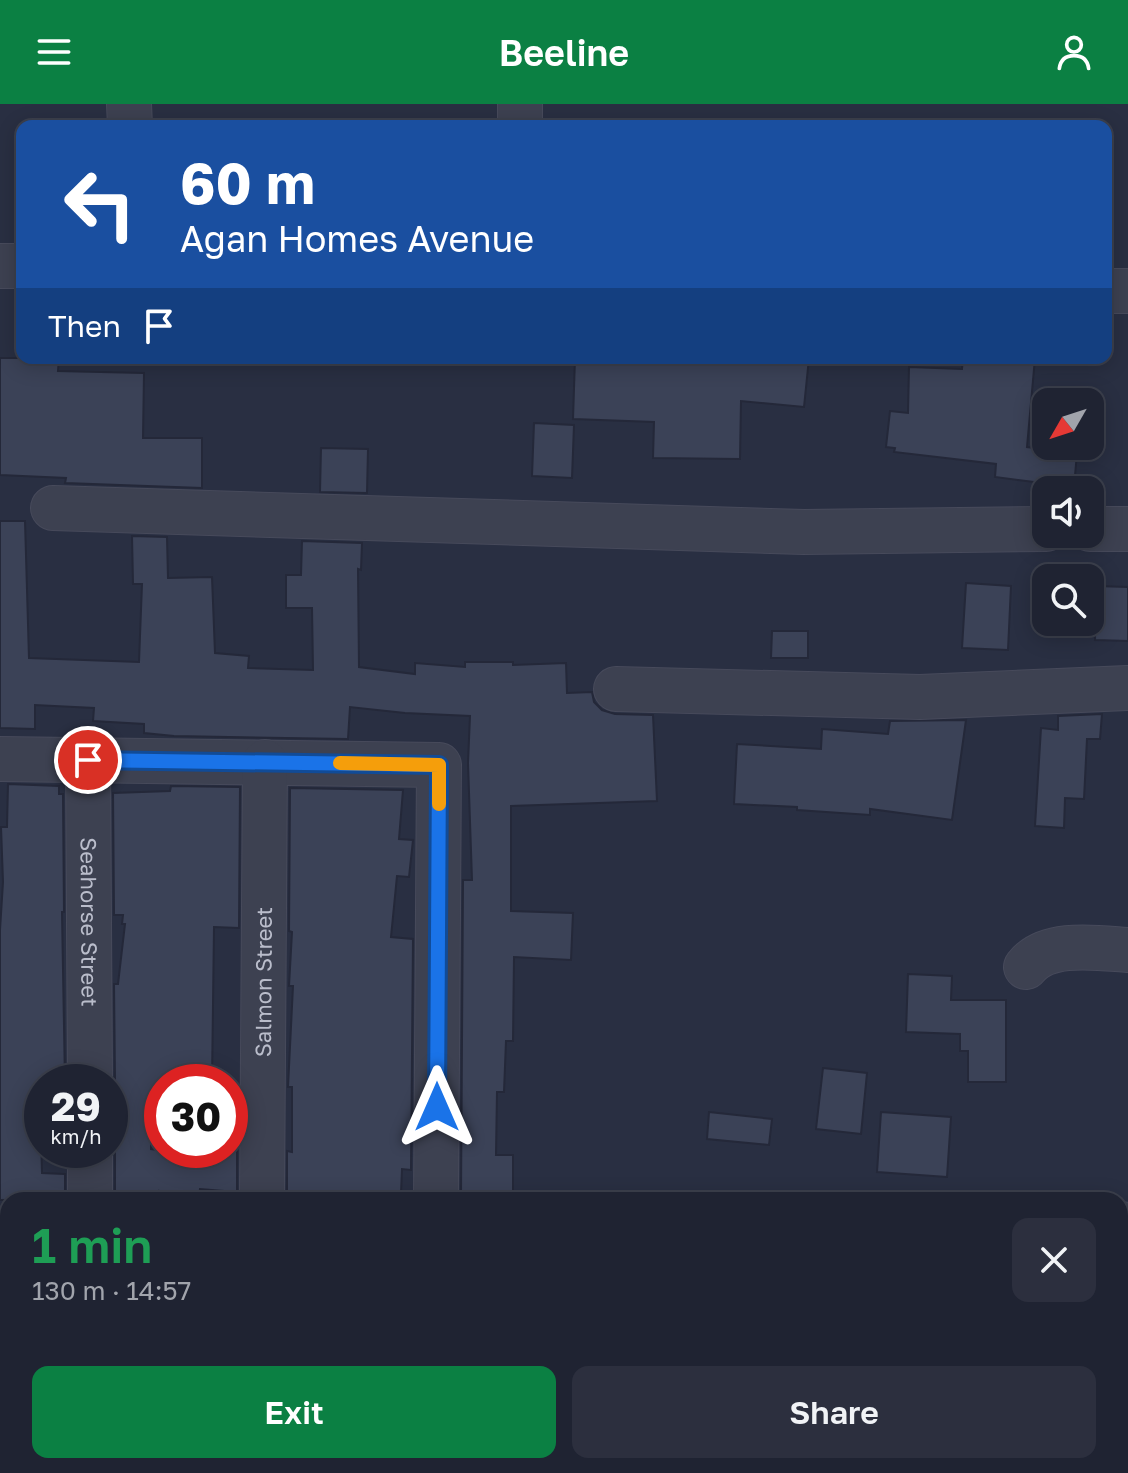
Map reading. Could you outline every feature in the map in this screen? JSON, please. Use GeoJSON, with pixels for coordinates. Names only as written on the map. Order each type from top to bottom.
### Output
{"type":"FeatureCollection","features":[{"type":"Feature","properties":{"kind":"street"},"geometry":{"type":"LineString","coordinates":[[53,508],[804,532],[1032,529]]}},
{"type":"Feature","properties":{"kind":"street"},"geometry":{"type":"LineString","coordinates":[[1104,529],[1128,529]]}},
{"type":"Feature","properties":{"kind":"street"},"geometry":{"type":"LineString","coordinates":[[616,689],[920,697],[1128,688]]}},
{"type":"Feature","properties":{"kind":"street"},"geometry":{"type":"LineString","coordinates":[[0,759],[439,765],[436,1192]]}},
{"type":"Feature","properties":{"kind":"street","name":"Seahorse Street"},"geometry":{"type":"LineString","coordinates":[[88,760],[90,1064]]}},
{"type":"Feature","properties":{"kind":"street","name":"Salmon Street"},"geometry":{"type":"LineString","coordinates":[[262,1192],[265,762]]}},
{"type":"Feature","properties":{"kind":"street"},"geometry":{"type":"LineString","coordinates":[[1026,967],[1030,961],[1068,946],[1128,950]]}},
{"type":"Feature","properties":{"kind":"street"},"geometry":{"type":"LineString","coordinates":[[90,1168],[90,1192]]}},
{"type":"Feature","properties":{"kind":"building"},"geometry":{"type":"Polygon","coordinates":[[[0,358],[16,358],[16,364],[59,364],[58,371],[144,373],[143,438],[202,438],[202,488],[65,483],[66,478],[0,475],[0,358]]]}},
{"type":"Feature","properties":{"kind":"building"},"geometry":{"type":"Polygon","coordinates":[[[575,364],[808,364],[804,407],[741,401],[740,459],[653,458],[654,422],[573,419],[575,364]]]}},
{"type":"Feature","properties":{"kind":"building"},"geometry":{"type":"Polygon","coordinates":[[[962,364],[1034,364],[1027,447],[1032,448],[1032,460],[1076,460],[1075,476],[1032,476],[1032,482],[995,477],[996,464],[894,452],[895,448],[886,447],[890,411],[908,413],[909,367],[962,369],[962,364]]]}},
{"type":"Feature","properties":{"kind":"building"},"geometry":{"type":"Polygon","coordinates":[[[534,423],[574,425],[572,478],[532,476],[534,423]]]}},
{"type":"Feature","properties":{"kind":"building"},"geometry":{"type":"Polygon","coordinates":[[[321,448],[368,449],[367,493],[320,492],[321,448]]]}},
{"type":"Feature","properties":{"kind":"building"},"geometry":{"type":"Polygon","coordinates":[[[0,521],[25,521],[29,658],[139,662],[142,584],[133,584],[132,536],[167,537],[168,578],[212,577],[215,653],[249,656],[248,668],[313,670],[312,608],[286,608],[286,575],[301,575],[302,541],[362,543],[361,570],[358,569],[359,667],[415,674],[415,663],[465,667],[465,662],[513,662],[513,665],[566,663],[567,693],[592,692],[594,702],[602,710],[615,714],[653,715],[657,801],[511,806],[511,911],[573,913],[571,960],[514,957],[513,1041],[506,1041],[504,1092],[497,1092],[496,1155],[513,1155],[513,1192],[461,1192],[463,880],[472,880],[468,763],[470,716],[350,707],[348,739],[174,736],[144,733],[144,724],[93,721],[94,708],[35,705],[35,729],[0,728],[0,521]]]}},
{"type":"Feature","properties":{"kind":"building"},"geometry":{"type":"Polygon","coordinates":[[[966,583],[1011,586],[1008,650],[962,648],[966,583]]]}},
{"type":"Feature","properties":{"kind":"building"},"geometry":{"type":"Polygon","coordinates":[[[1104,586],[1128,587],[1128,641],[1095,640],[1095,636],[1104,636],[1104,586]]]}},
{"type":"Feature","properties":{"kind":"building"},"geometry":{"type":"Polygon","coordinates":[[[772,631],[808,631],[808,658],[771,658],[772,631]]]}},
{"type":"Feature","properties":{"kind":"building"},"geometry":{"type":"Polygon","coordinates":[[[1102,714],[1100,739],[1087,739],[1084,799],[1065,798],[1064,828],[1035,826],[1041,728],[1058,730],[1058,716],[1102,714]]]}},
{"type":"Feature","properties":{"kind":"building"},"geometry":{"type":"Polygon","coordinates":[[[966,720],[952,820],[870,809],[870,815],[734,804],[737,744],[821,749],[822,729],[888,734],[890,721],[966,720]]]}},
{"type":"Feature","properties":{"kind":"building"},"geometry":{"type":"Polygon","coordinates":[[[8,784],[59,786],[59,794],[63,794],[65,1064],[24,1064],[24,1168],[42,1168],[42,1173],[65,1174],[65,1192],[0,1192],[1,827],[7,827],[8,784]]]}},
{"type":"Feature","properties":{"kind":"building"},"geometry":{"type":"Polygon","coordinates":[[[171,786],[240,787],[239,928],[214,927],[212,1064],[144,1064],[144,1168],[237,1168],[237,1192],[200,1189],[200,1192],[115,1192],[115,1168],[128,1168],[128,1064],[115,1064],[114,984],[118,984],[125,924],[122,924],[123,915],[114,915],[113,793],[170,791],[171,786]]]}},
{"type":"Feature","properties":{"kind":"building"},"geometry":{"type":"Polygon","coordinates":[[[290,788],[403,790],[399,839],[413,840],[409,877],[397,876],[391,937],[413,939],[411,1170],[402,1169],[401,1192],[287,1192],[287,1151],[292,1152],[292,1087],[288,1087],[293,986],[289,986],[292,932],[289,931],[290,788]]]}},
{"type":"Feature","properties":{"kind":"building"},"geometry":{"type":"Polygon","coordinates":[[[908,974],[952,976],[951,1000],[1006,1000],[1006,1082],[968,1082],[968,1051],[960,1051],[960,1034],[906,1032],[908,974]]]}},
{"type":"Feature","properties":{"kind":"building"},"geometry":{"type":"Polygon","coordinates":[[[823,1068],[867,1073],[861,1134],[816,1129],[823,1068]]]}},
{"type":"Feature","properties":{"kind":"building"},"geometry":{"type":"Polygon","coordinates":[[[709,1112],[772,1119],[769,1145],[707,1139],[709,1112]]]}},
{"type":"Feature","properties":{"kind":"building"},"geometry":{"type":"Polygon","coordinates":[[[881,1112],[951,1117],[947,1177],[877,1172],[881,1112]]]}},
{"type":"Feature","properties":{"kind":"slow traffic"},"geometry":{"type":"LineString","coordinates":[[340,763],[439,765],[439,804]]}},
{"type":"Feature","properties":{"kind":"route"},"geometry":{"type":"LineString","coordinates":[[88,760],[439,765],[437,1107]]}}]}
